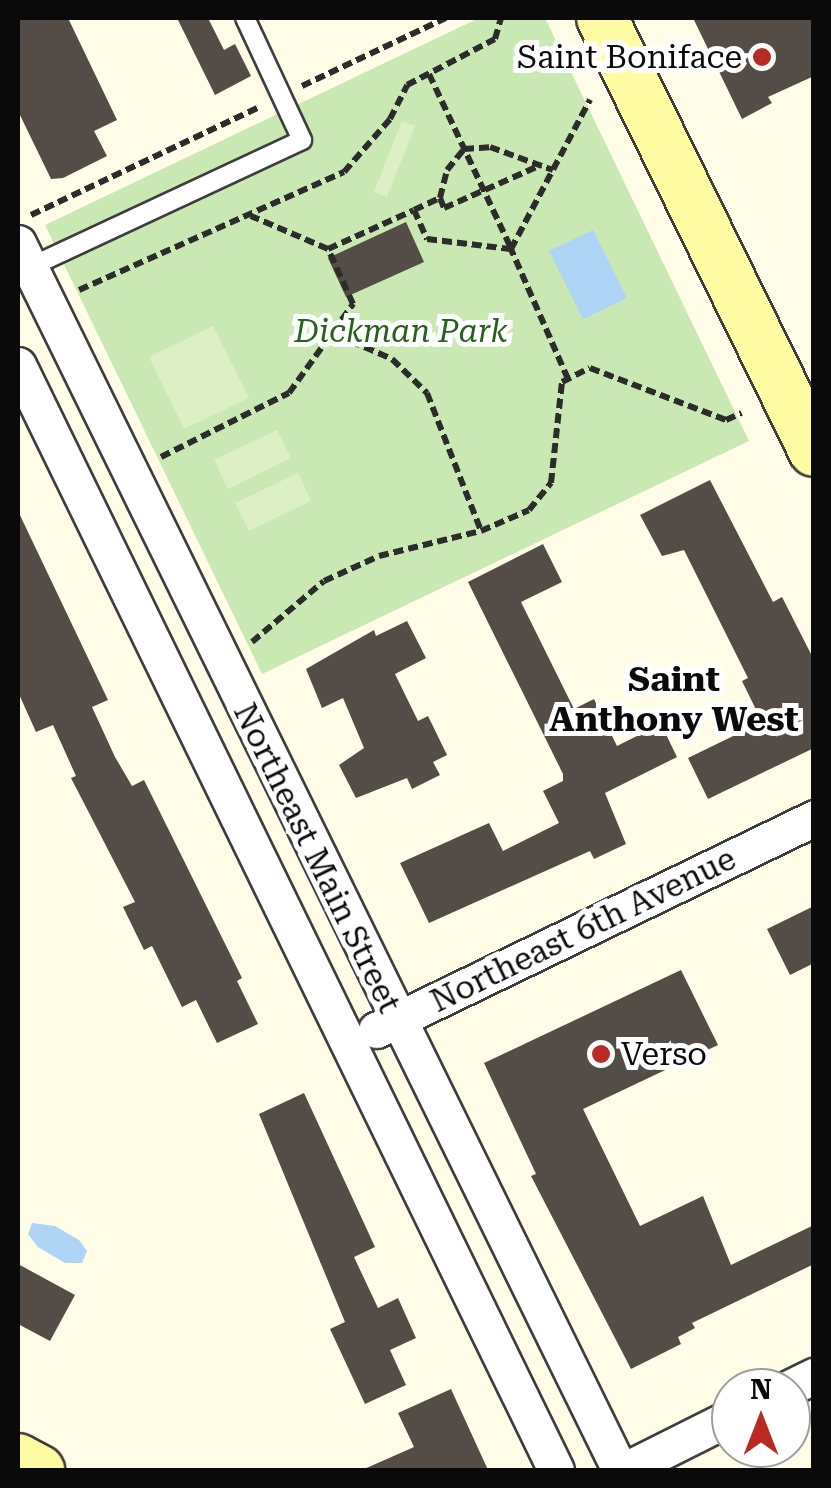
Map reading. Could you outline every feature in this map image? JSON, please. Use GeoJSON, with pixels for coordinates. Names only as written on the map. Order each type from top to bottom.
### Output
{"type":"FeatureCollection","features":[{"type":"Feature","properties":{"kind":"street"},"geometry":{"type":"LineString","coordinates":[[602,18],[814,451]]}},
{"type":"Feature","properties":{"kind":"street","name":"Northeast Main Street"},"geometry":{"type":"LineString","coordinates":[[24,250],[397,1020],[622,1470]]}},
{"type":"Feature","properties":{"kind":"street","name":"Northeast Main Street"},"geometry":{"type":"LineString","coordinates":[[18,365],[352,1042],[556,1470]]}},
{"type":"Feature","properties":{"kind":"street","name":"Northeast 6th Avenue"},"geometry":{"type":"LineString","coordinates":[[352,1042],[814,818]]}},
{"type":"Feature","properties":{"kind":"street"},"geometry":{"type":"LineString","coordinates":[[622,1470],[711,1427]]}},
{"type":"Feature","properties":{"kind":"street"},"geometry":{"type":"LineString","coordinates":[[18,1460],[39,1470]]}},
{"type":"Feature","properties":{"kind":"lane"},"geometry":{"type":"LineString","coordinates":[[24,250],[302,140],[245,18]]}},
{"type":"Feature","properties":{"kind":"path"},"geometry":{"type":"LineString","coordinates":[[24,250],[282,96],[446,18]]}},
{"type":"Feature","properties":{"kind":"path"},"geometry":{"type":"LineString","coordinates":[[428,74],[568,379]]}},
{"type":"Feature","properties":{"kind":"path"},"geometry":{"type":"LineString","coordinates":[[511,249],[590,100]]}},
{"type":"Feature","properties":{"kind":"path"},"geometry":{"type":"LineString","coordinates":[[541,165],[444,208],[440,198],[447,170],[464,149],[490,146],[541,165],[554,170]]}},
{"type":"Feature","properties":{"kind":"path"},"geometry":{"type":"LineString","coordinates":[[328,249],[440,198]]}},
{"type":"Feature","properties":{"kind":"path"},"geometry":{"type":"LineString","coordinates":[[414,210],[427,239],[511,249]]}},
{"type":"Feature","properties":{"kind":"path"},"geometry":{"type":"LineString","coordinates":[[150,462],[289,393],[337,335],[354,304],[328,249],[250,215]]}},
{"type":"Feature","properties":{"kind":"path"},"geometry":{"type":"LineString","coordinates":[[337,335],[392,359],[427,393],[481,531]]}},
{"type":"Feature","properties":{"kind":"path"},"geometry":{"type":"LineString","coordinates":[[245,651],[324,581],[379,556],[481,531],[529,510],[551,483],[562,382],[590,368],[726,420],[742,414]]}},
{"type":"Feature","properties":{"kind":"green space","name":"Dickman Park"},"geometry":{"type":"Polygon","coordinates":[[[479,18],[545,18],[749,441],[262,674],[45,225],[479,18]]]}},
{"type":"Feature","properties":{"kind":"green space"},"geometry":{"type":"Polygon","coordinates":[[[402,121],[415,126],[387,197],[374,192],[402,121]]]}},
{"type":"Feature","properties":{"kind":"green space"},"geometry":{"type":"Polygon","coordinates":[[[213,326],[249,398],[184,429],[149,357],[213,326]]]}},
{"type":"Feature","properties":{"kind":"green space"},"geometry":{"type":"Polygon","coordinates":[[[277,430],[291,458],[228,489],[214,460],[277,430]]]}},
{"type":"Feature","properties":{"kind":"green space"},"geometry":{"type":"Polygon","coordinates":[[[298,473],[311,501],[249,531],[235,503],[298,473]]]}},
{"type":"Feature","properties":{"kind":"water"},"geometry":{"type":"Polygon","coordinates":[[[593,230],[627,298],[583,319],[549,251],[593,230]]]}},
{"type":"Feature","properties":{"kind":"water"},"geometry":{"type":"Polygon","coordinates":[[[32,1223],[55,1226],[79,1240],[87,1251],[82,1263],[65,1263],[38,1247],[28,1234],[32,1223]]]}},
{"type":"Feature","properties":{"kind":"building"},"geometry":{"type":"Polygon","coordinates":[[[18,18],[68,18],[117,120],[94,131],[107,156],[63,178],[51,179],[18,111],[18,18]]]}},
{"type":"Feature","properties":{"kind":"building"},"geometry":{"type":"Polygon","coordinates":[[[177,18],[208,18],[224,50],[235,44],[251,76],[215,95],[177,18]]]}},
{"type":"Feature","properties":{"kind":"building","name":"Saint Boniface"},"geometry":{"type":"Polygon","coordinates":[[[693,18],[814,18],[814,76],[768,97],[772,103],[742,119],[693,18]]]}},
{"type":"Feature","properties":{"kind":"building"},"geometry":{"type":"Polygon","coordinates":[[[406,222],[424,262],[346,297],[328,258],[406,222]]]}},
{"type":"Feature","properties":{"kind":"building"},"geometry":{"type":"Polygon","coordinates":[[[710,480],[773,602],[782,597],[814,660],[814,748],[708,799],[688,758],[762,722],[742,681],[748,678],[684,550],[662,556],[640,515],[710,480]]]}},
{"type":"Feature","properties":{"kind":"building"},"geometry":{"type":"Polygon","coordinates":[[[18,511],[108,700],[92,707],[115,757],[132,786],[144,780],[242,978],[237,981],[258,1024],[217,1043],[196,1000],[182,1007],[152,946],[144,950],[123,907],[135,902],[71,778],[76,776],[53,725],[36,732],[18,692],[18,511]]]}},
{"type":"Feature","properties":{"kind":"building"},"geometry":{"type":"Polygon","coordinates":[[[543,544],[562,582],[521,602],[574,709],[594,699],[617,746],[661,724],[677,757],[605,793],[626,844],[594,859],[590,851],[429,923],[400,863],[489,823],[503,851],[559,823],[543,791],[563,781],[563,774],[468,582],[543,544]]]}},
{"type":"Feature","properties":{"kind":"building"},"geometry":{"type":"Polygon","coordinates":[[[407,621],[426,658],[395,674],[418,721],[428,716],[447,755],[433,762],[440,775],[412,789],[407,778],[356,798],[339,765],[364,748],[343,698],[322,708],[306,669],[374,630],[376,636],[407,621]]]}},
{"type":"Feature","properties":{"kind":"building"},"geometry":{"type":"Polygon","coordinates":[[[814,906],[814,963],[790,975],[767,929],[814,906]]]}},
{"type":"Feature","properties":{"kind":"building"},"geometry":{"type":"Polygon","coordinates":[[[681,970],[718,1045],[583,1109],[640,1226],[703,1196],[731,1265],[814,1225],[814,1264],[692,1323],[695,1328],[678,1337],[681,1344],[631,1369],[531,1176],[536,1174],[484,1063],[681,970]]]}},
{"type":"Feature","properties":{"kind":"building"},"geometry":{"type":"Polygon","coordinates":[[[304,1093],[375,1247],[354,1257],[378,1308],[398,1298],[416,1338],[390,1350],[406,1385],[365,1404],[330,1329],[345,1322],[259,1114],[304,1093]]]}},
{"type":"Feature","properties":{"kind":"building"},"geometry":{"type":"Polygon","coordinates":[[[18,1264],[75,1295],[50,1341],[18,1324],[18,1264]]]}},
{"type":"Feature","properties":{"kind":"building"},"geometry":{"type":"Polygon","coordinates":[[[451,1389],[488,1470],[362,1470],[414,1447],[398,1413],[451,1389]]]}},
{"type":"Feature","properties":{"kind":"place","name":"Saint Boniface"},"geometry":{"type":"Point","coordinates":[762,57]}},
{"type":"Feature","properties":{"kind":"place","name":"Verso"},"geometry":{"type":"Point","coordinates":[601,1054]}},
{"type":"Feature","properties":{"kind":"district","name":"Saint Anthony West"},"geometry":{"type":"Point","coordinates":[674,700]}}]}
